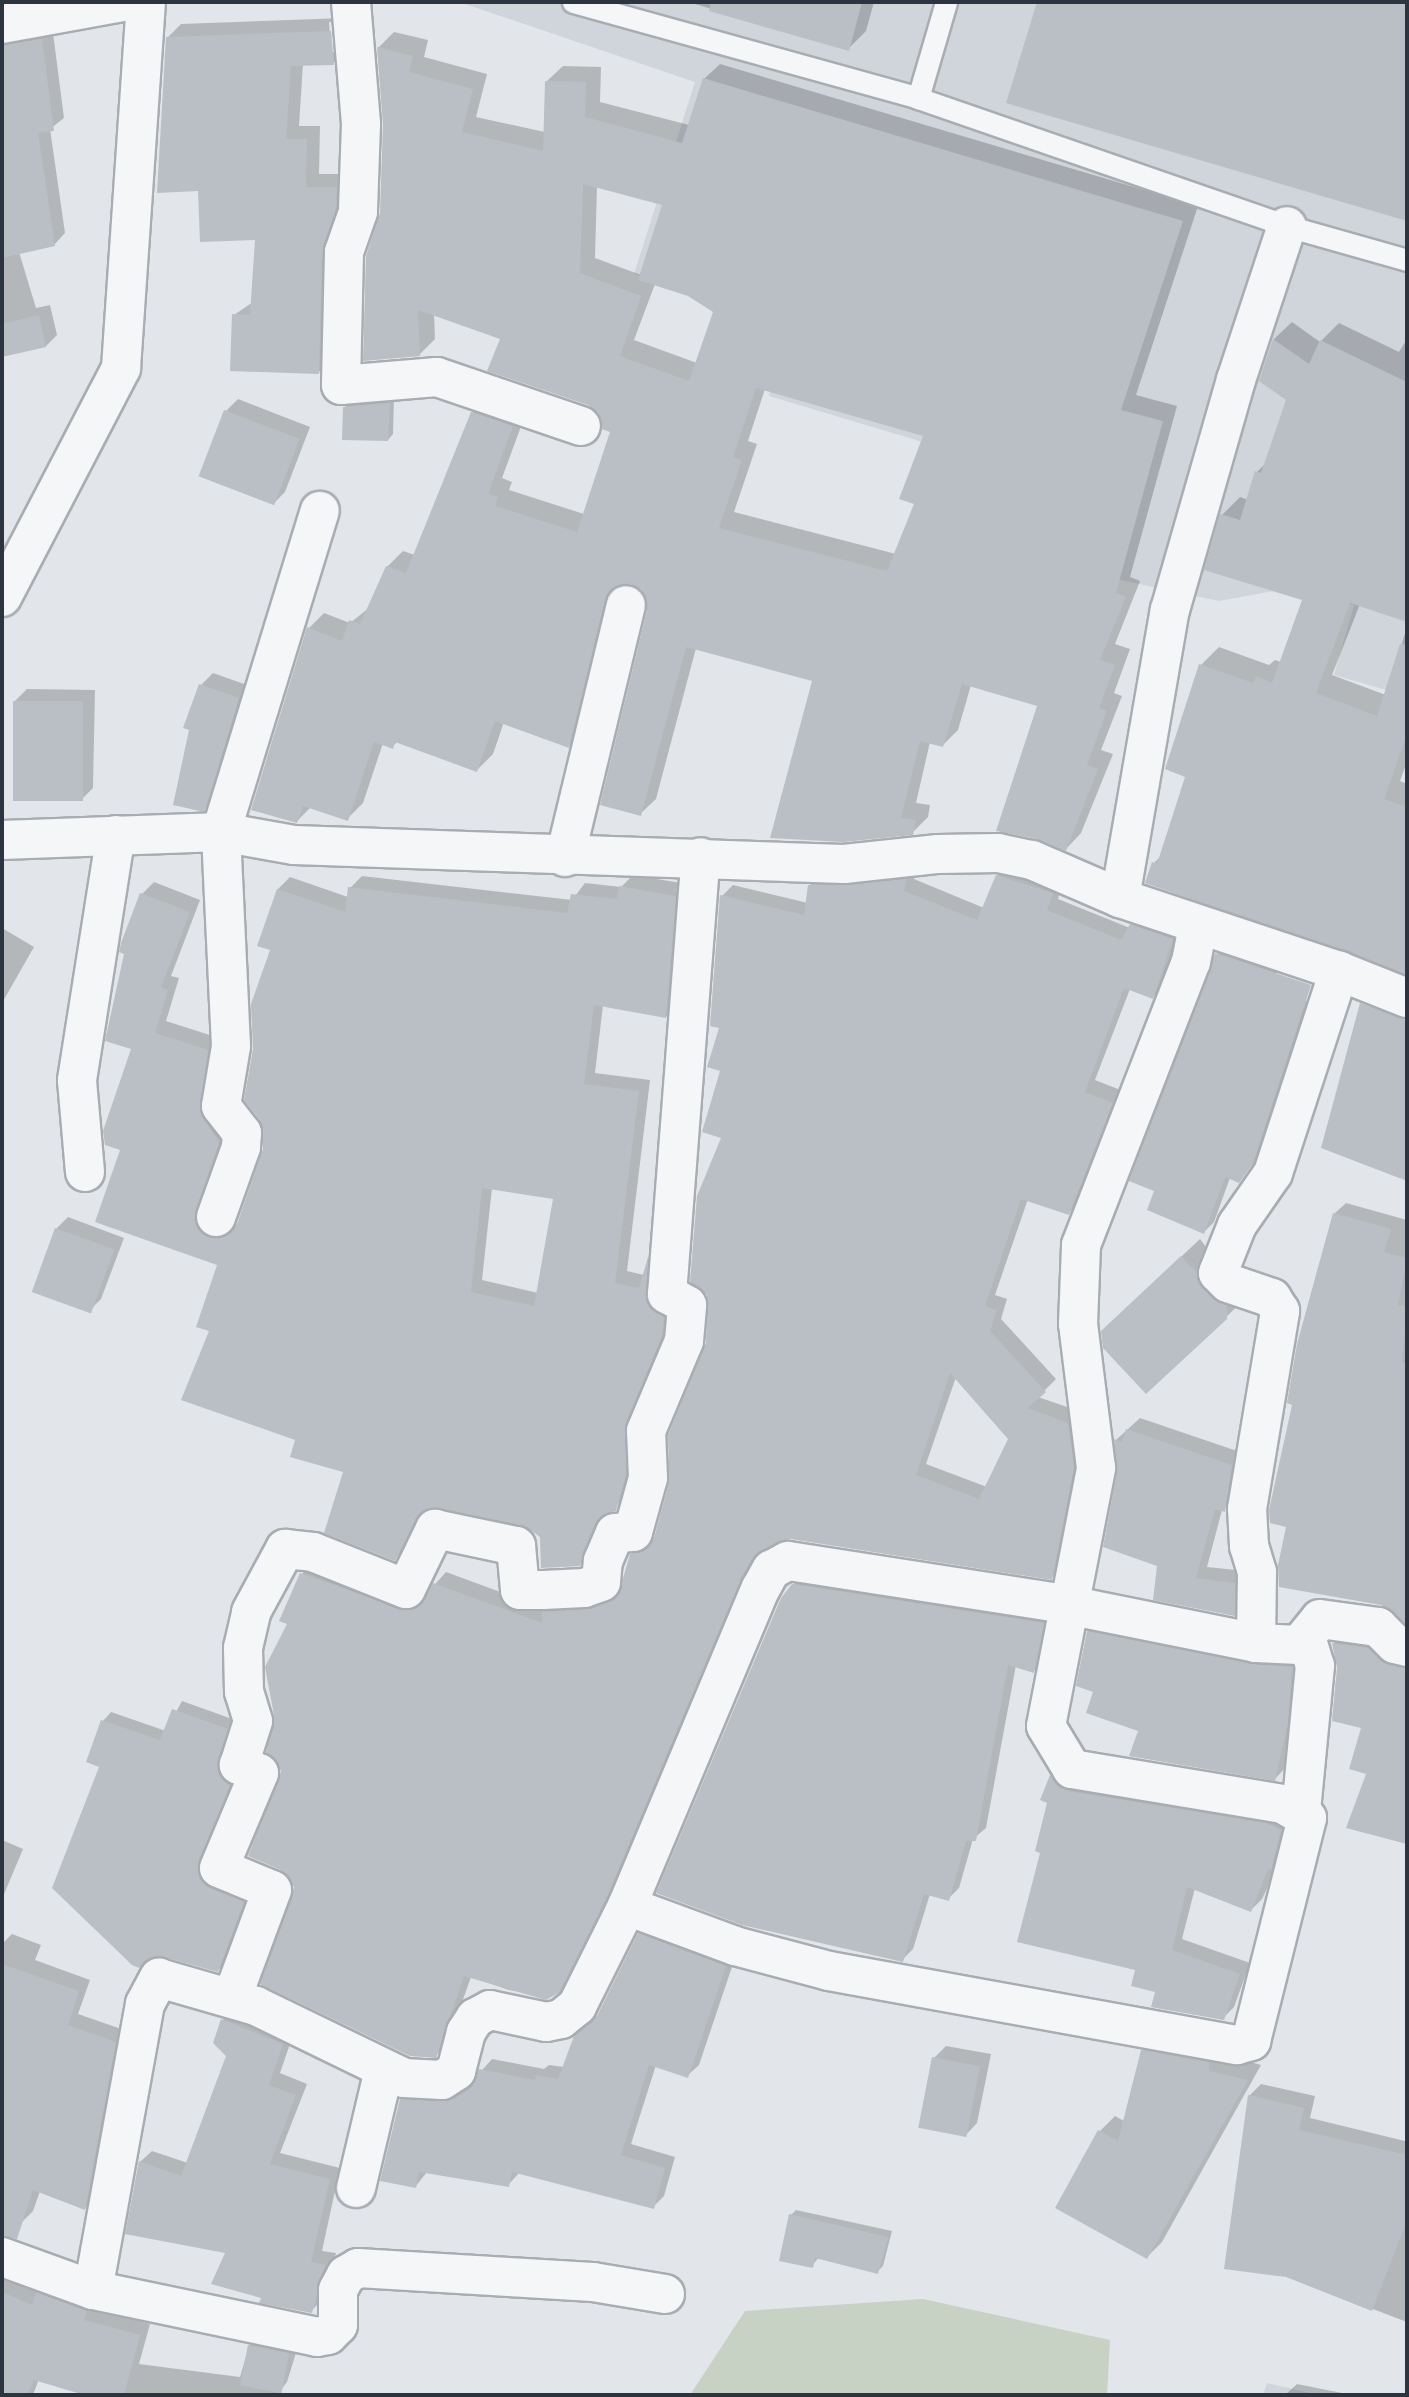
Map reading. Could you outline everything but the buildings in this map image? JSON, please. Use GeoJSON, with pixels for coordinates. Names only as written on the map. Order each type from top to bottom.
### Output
{"type":"FeatureCollection","features":[{"type":"Feature","properties":{"kind":"street"},"geometry":{"type":"LineString","coordinates":[[2,24],[123,2]]}},
{"type":"Feature","properties":{"kind":"street"},"geometry":{"type":"LineString","coordinates":[[2,597],[121,368],[146,2]]}},
{"type":"Feature","properties":{"kind":"street"},"geometry":{"type":"LineString","coordinates":[[351,2],[361,124],[358,212],[344,252],[341,385],[437,377],[581,426]]}},
{"type":"Feature","properties":{"kind":"street"},"geometry":{"type":"LineString","coordinates":[[1120,898],[1170,610],[1236,380],[1287,226]]}},
{"type":"Feature","properties":{"kind":"street"},"geometry":{"type":"LineString","coordinates":[[216,1217],[242,1147],[242,1133],[221,1106],[231,1046],[221,832],[320,511]]}},
{"type":"Feature","properties":{"kind":"street"},"geometry":{"type":"LineString","coordinates":[[565,857],[626,605]]}},
{"type":"Feature","properties":{"kind":"street"},"geometry":{"type":"LineString","coordinates":[[2,840],[221,832],[294,845],[565,857],[701,856],[844,864],[938,853],[998,853],[1032,860],[1120,898],[1339,971],[1407,998]]}},
{"type":"Feature","properties":{"kind":"street"},"geometry":{"type":"LineString","coordinates":[[85,1172],[77,1080],[116,835]]}},
{"type":"Feature","properties":{"kind":"street"},"geometry":{"type":"LineString","coordinates":[[232,1998],[272,1891],[219,1868],[259,1773],[239,1765],[253,1721],[244,1692],[243,1648],[251,1612],[285,1549],[313,1552],[406,1589],[435,1529],[516,1546],[520,1590],[543,1590],[583,1588],[601,1582],[603,1561],[615,1533],[633,1532],[648,1478],[646,1431],[684,1341],[687,1305],[667,1294],[701,856]]}},
{"type":"Feature","properties":{"kind":"street"},"geometry":{"type":"LineString","coordinates":[[1198,926],[1191,962],[1081,1245],[1078,1324],[1096,1468],[1046,1726],[1072,1769],[1301,1811]]}},
{"type":"Feature","properties":{"kind":"street"},"geometry":{"type":"LineString","coordinates":[[1256,1643],[1257,1572],[1249,1546],[1247,1509],[1280,1311],[1272,1298],[1228,1283],[1218,1273],[1237,1225],[1273,1173],[1339,971]]}},
{"type":"Feature","properties":{"kind":"street"},"geometry":{"type":"LineString","coordinates":[[93,2290],[151,1988],[159,1978],[232,1998],[404,2078],[442,2080],[456,2071],[466,2032],[475,2018],[490,2010],[546,2022],[561,2019],[577,2006],[627,1906],[705,1713],[771,1570],[789,1561],[1068,1605],[1256,1643],[1290,1647],[1306,1637],[1314,1621],[1320,1619],[1378,1627],[1395,1644],[1407,1647]]}},
{"type":"Feature","properties":{"kind":"street"},"geometry":{"type":"LineString","coordinates":[[627,1906],[735,1946],[829,1972],[1244,2045],[1251,2041],[1258,2023],[1309,1825],[1301,1811],[1315,1666],[1306,1637]]}},
{"type":"Feature","properties":{"kind":"street"},"geometry":{"type":"LineString","coordinates":[[356,2188],[384,2070]]}},
{"type":"Feature","properties":{"kind":"street"},"geometry":{"type":"LineString","coordinates":[[2,2257],[93,2290],[317,2337],[328,2335],[338,2325],[338,2290],[346,2274],[358,2268],[593,2282],[665,2294]]}},
{"type":"Feature","properties":{"kind":"lane"},"geometry":{"type":"LineString","coordinates":[[573,2],[918,98],[1287,226],[1407,260]]}},
{"type":"Feature","properties":{"kind":"lane"},"geometry":{"type":"LineString","coordinates":[[918,98],[946,2]]}},
{"type":"Feature","properties":{"kind":"shaded area"},"geometry":{"type":"Polygon","coordinates":[[[459,2],[1407,2],[1407,696],[1334,675],[1354,605],[1290,588],[1219,601],[1088,573],[1056,482],[769,396],[784,327],[634,274],[695,82],[459,2]]]}},
{"type":"Feature","properties":{"kind":"shaded area"},"geometry":{"type":"Polygon","coordinates":[[[1267,2383],[1319,2395],[1263,2395],[1267,2383]]]}},
{"type":"Feature","properties":{"kind":"green space"},"geometry":{"type":"Polygon","coordinates":[[[923,2299],[1110,2340],[1107,2395],[690,2395],[745,2311],[923,2299]]]}}]}
